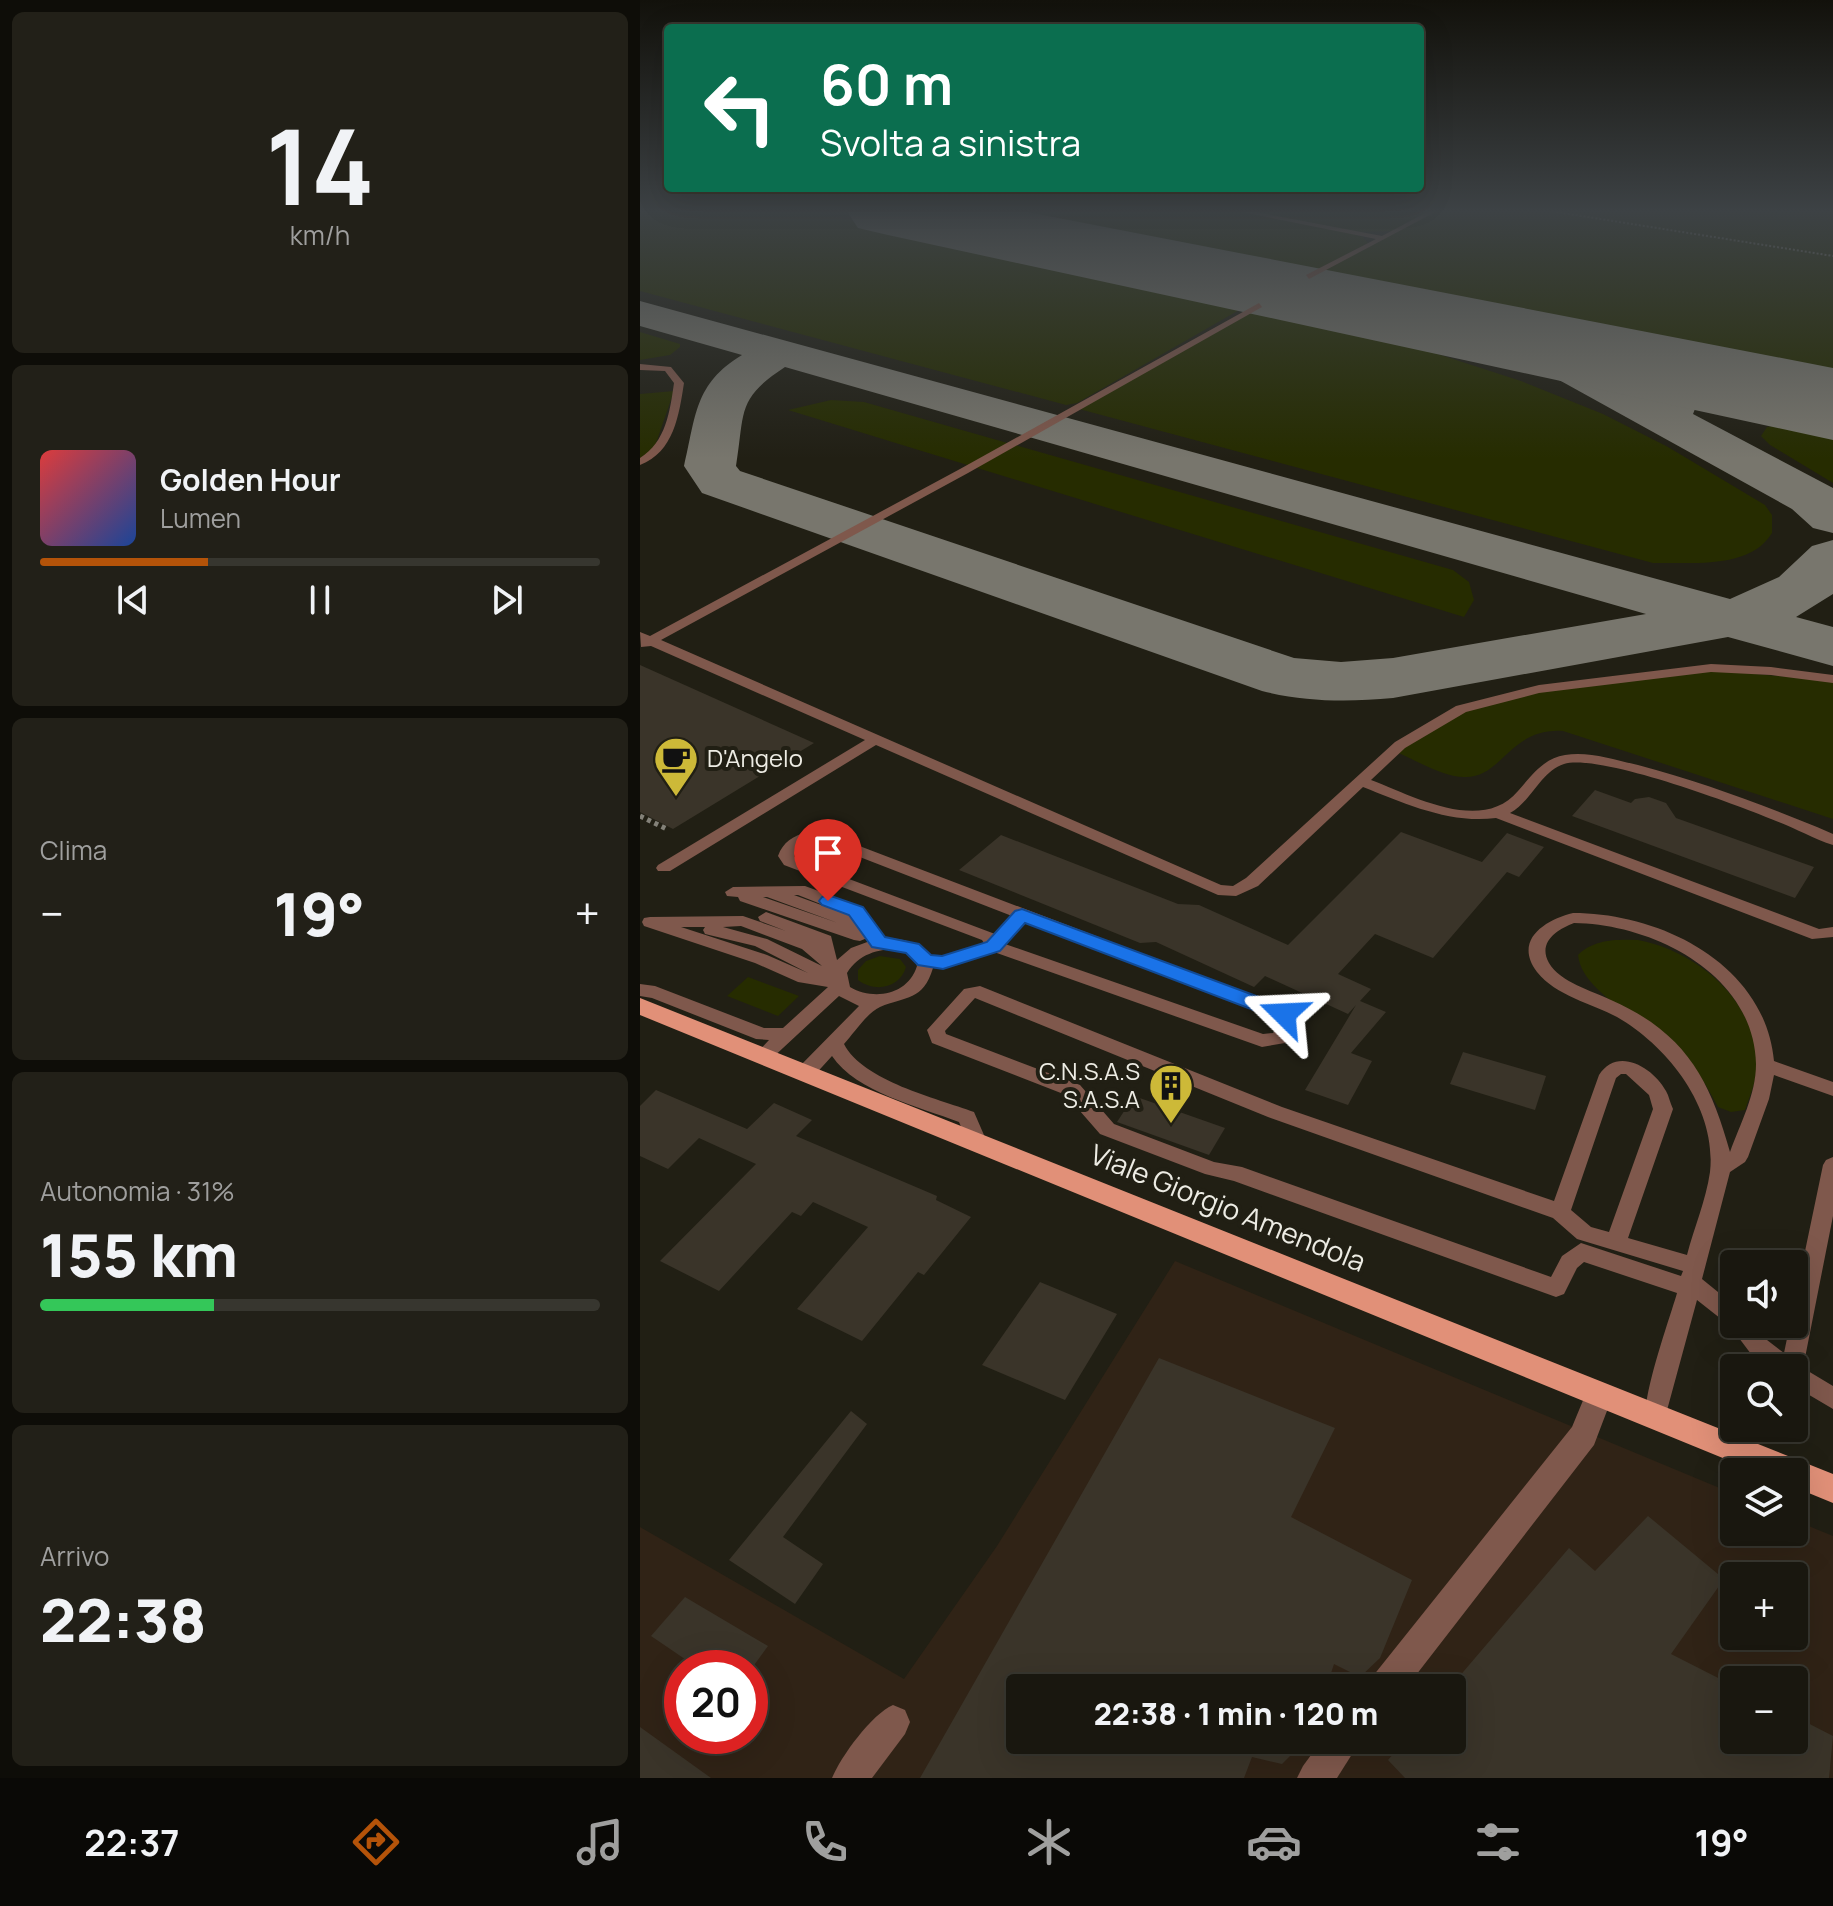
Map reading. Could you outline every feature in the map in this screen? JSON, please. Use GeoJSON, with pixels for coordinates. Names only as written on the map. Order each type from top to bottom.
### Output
{"type":"FeatureCollection","features":[{"type":"Feature","properties":{"kind":"main road","name":"Viale Giorgio Amendola"},"geometry":{"type":"LineString","coordinates":[[640,1006],[1758,1458]]}},
{"type":"Feature","properties":{"kind":"main road","name":"Viale Giorgio Amendola"},"geometry":{"type":"LineString","coordinates":[[1808,1478],[1833,1489]]}},
{"type":"Feature","properties":{"kind":"street"},"geometry":{"type":"LineString","coordinates":[[1396,1674],[1584,1435],[1599,1395]]}},
{"type":"Feature","properties":{"kind":"street"},"geometry":{"type":"LineString","coordinates":[[850,1778],[893,1722]]}},
{"type":"Feature","properties":{"kind":"street"},"geometry":{"type":"LineString","coordinates":[[1315,1778],[1333,1754]]}},
{"type":"Feature","properties":{"kind":"lane"},"geometry":{"type":"LineString","coordinates":[[644,641],[977,464],[1259,305]]}},
{"type":"Feature","properties":{"kind":"lane"},"geometry":{"type":"LineString","coordinates":[[640,367],[668,369],[679,383],[676,404],[662,446],[651,457],[640,462]]}},
{"type":"Feature","properties":{"kind":"lane"},"geometry":{"type":"LineString","coordinates":[[644,641],[876,739],[1218,890],[1236,891],[1249,885],[1400,745],[1443,717],[1511,694],[1622,676],[1711,668],[1771,671],[1833,679]]}},
{"type":"Feature","properties":{"kind":"lane"},"geometry":{"type":"LineString","coordinates":[[664,868],[876,739]]}},
{"type":"Feature","properties":{"kind":"lane"},"geometry":{"type":"LineString","coordinates":[[1499,814],[1512,806],[1543,769],[1566,759],[1583,757],[1616,763],[1706,792],[1811,828],[1833,840]]}},
{"type":"Feature","properties":{"kind":"lane"},"geometry":{"type":"LineString","coordinates":[[1361,781],[1449,811],[1473,816],[1499,814],[1818,935],[1833,932]]}},
{"type":"Feature","properties":{"kind":"lane"},"geometry":{"type":"LineString","coordinates":[[823,837],[1284,1014],[1287,1027],[1279,1038],[1262,1041],[994,946],[988,936],[790,862],[787,851],[794,841],[823,837]]}},
{"type":"Feature","properties":{"kind":"lane"},"geometry":{"type":"LineString","coordinates":[[879,938],[769,892],[733,892],[879,938],[912,948],[925,961],[943,963],[994,946],[1022,915]]}},
{"type":"Feature","properties":{"kind":"lane"},"geometry":{"type":"LineString","coordinates":[[1655,1417],[1721,1168],[1709,1106],[1693,1076],[1668,1047],[1642,1027],[1547,973],[1538,958],[1540,937],[1557,924],[1596,918],[1628,924],[1690,947],[1718,968],[1744,997],[1757,1022],[1765,1065],[1738,1157],[1721,1168]]}},
{"type":"Feature","properties":{"kind":"lane"},"geometry":{"type":"LineString","coordinates":[[645,922],[743,921],[808,945],[829,961],[838,984],[850,997],[873,1002],[909,992],[924,977],[925,961]]}},
{"type":"Feature","properties":{"kind":"lane"},"geometry":{"type":"LineString","coordinates":[[645,922],[761,959],[804,978],[838,984]]}},
{"type":"Feature","properties":{"kind":"lane"},"geometry":{"type":"LineString","coordinates":[[763,1056],[838,984],[838,973],[852,955],[876,945],[879,938]]}},
{"type":"Feature","properties":{"kind":"lane"},"geometry":{"type":"LineString","coordinates":[[640,990],[655,992],[762,1034],[785,1034]]}},
{"type":"Feature","properties":{"kind":"lane"},"geometry":{"type":"LineString","coordinates":[[1691,1279],[1581,1252],[1569,1262],[1556,1288],[1235,1173],[1212,1169],[1107,1129],[1073,1090],[938,1038],[936,1030],[970,993],[980,992],[1275,1112],[1560,1212],[1584,1233],[1616,1243],[1691,1279],[1720,1305]]}},
{"type":"Feature","properties":{"kind":"lane"},"geometry":{"type":"LineString","coordinates":[[805,1073],[873,1002]]}},
{"type":"Feature","properties":{"kind":"lane"},"geometry":{"type":"LineString","coordinates":[[834,1042],[837,1053],[865,1077],[967,1117],[977,1142]]}},
{"type":"Feature","properties":{"kind":"lane"},"geometry":{"type":"LineString","coordinates":[[1765,1065],[1833,1089]]}},
{"type":"Feature","properties":{"kind":"lane"},"geometry":{"type":"LineString","coordinates":[[1560,1212],[1608,1075],[1616,1068],[1630,1067],[1657,1092],[1663,1109],[1616,1243]]}},
{"type":"Feature","properties":{"kind":"lane"},"geometry":{"type":"LineString","coordinates":[[1795,1354],[1833,1165]]}},
{"type":"Feature","properties":{"kind":"lane"},"geometry":{"type":"LineString","coordinates":[[1752,1338],[1768,1354]]}},
{"type":"Feature","properties":{"kind":"lane"},"geometry":{"type":"LineString","coordinates":[[1808,1383],[1833,1399]]}},
{"type":"Feature","properties":{"kind":"path"},"geometry":{"type":"LineString","coordinates":[[640,816],[667,829]]}},
{"type":"Feature","properties":{"kind":"shaded area"},"geometry":{"type":"Polygon","coordinates":[[[1175,1261],[1720,1488],[1720,1546],[1808,1546],[1808,1526],[1833,1536],[1833,1778],[640,1778],[640,1527],[904,1679],[997,1546],[1175,1261]]]}},
{"type":"Feature","properties":{"kind":"green space"},"geometry":{"type":"Polygon","coordinates":[[[647,293],[1185,293],[1379,335],[1521,381],[1603,414],[1668,447],[1765,505],[1772,515],[1772,533],[1762,545],[1734,558],[1718,562],[1653,563],[1079,409],[1255,309],[1241,309],[1077,403],[1066,405],[647,293]]]}},
{"type":"Feature","properties":{"kind":"green space"},"geometry":{"type":"Polygon","coordinates":[[[1389,293],[1833,293],[1833,381],[1389,293]]]}},
{"type":"Feature","properties":{"kind":"green space"},"geometry":{"type":"Polygon","coordinates":[[[640,332],[680,344],[680,347],[670,355],[640,360],[640,332]]]}},
{"type":"Feature","properties":{"kind":"green space"},"geometry":{"type":"Polygon","coordinates":[[[674,391],[654,449],[640,458],[640,394],[674,391]]]}},
{"type":"Feature","properties":{"kind":"green space"},"geometry":{"type":"Polygon","coordinates":[[[831,400],[864,402],[1453,570],[1469,582],[1474,600],[1464,617],[788,410],[831,400]]]}},
{"type":"Feature","properties":{"kind":"green space"},"geometry":{"type":"Polygon","coordinates":[[[1801,421],[1833,428],[1833,483],[1770,445],[1761,436],[1767,427],[1801,421]]]}},
{"type":"Feature","properties":{"kind":"green space"},"geometry":{"type":"Polygon","coordinates":[[[1711,670],[1833,681],[1833,819],[1563,731],[1530,737],[1489,769],[1466,777],[1439,772],[1396,752],[1447,716],[1521,694],[1711,670]]]}},
{"type":"Feature","properties":{"kind":"green space"},"geometry":{"type":"Polygon","coordinates":[[[1614,940],[1638,940],[1661,946],[1704,969],[1738,1004],[1755,1048],[1755,1078],[1745,1110],[1731,1112],[1718,1107],[1701,1077],[1679,1050],[1604,995],[1582,969],[1578,955],[1591,946],[1614,940]]]}},
{"type":"Feature","properties":{"kind":"green space"},"geometry":{"type":"Polygon","coordinates":[[[880,956],[900,959],[906,967],[898,980],[879,987],[858,980],[858,970],[866,961],[880,956]]]}},
{"type":"Feature","properties":{"kind":"green space"},"geometry":{"type":"Polygon","coordinates":[[[748,977],[799,996],[778,1016],[727,996],[748,977]]]}},
{"type":"Feature","properties":{"kind":"building"},"geometry":{"type":"Polygon","coordinates":[[[640,665],[814,743],[673,829],[640,812],[640,665]]]}},
{"type":"Feature","properties":{"kind":"building"},"geometry":{"type":"Polygon","coordinates":[[[1595,790],[1631,803],[1635,799],[1649,797],[1666,803],[1676,818],[1814,867],[1795,898],[1572,816],[1595,790]]]}},
{"type":"Feature","properties":{"kind":"building"},"geometry":{"type":"Polygon","coordinates":[[[1401,832],[1482,862],[1507,833],[1544,847],[1519,877],[1507,872],[1433,958],[1375,934],[1338,974],[1371,989],[1360,1001],[1386,1012],[1351,1053],[1372,1061],[1348,1105],[1305,1090],[1356,1005],[1348,1014],[1265,976],[1254,987],[1156,942],[1140,943],[959,870],[1001,835],[1178,904],[1199,905],[1288,945],[1401,832]]]}},
{"type":"Feature","properties":{"kind":"building"},"geometry":{"type":"Polygon","coordinates":[[[1463,1052],[1546,1076],[1535,1110],[1450,1084],[1463,1052]]]}},
{"type":"Feature","properties":{"kind":"building"},"geometry":{"type":"Polygon","coordinates":[[[656,1090],[747,1129],[774,1103],[812,1120],[796,1136],[937,1196],[936,1200],[971,1217],[924,1275],[918,1272],[862,1341],[797,1309],[868,1227],[813,1202],[801,1216],[792,1212],[719,1291],[660,1261],[756,1164],[699,1138],[668,1169],[640,1156],[640,1106],[656,1090]]]}},
{"type":"Feature","properties":{"kind":"building","name":"C.N.S.A.S S.A.S.A"},"geometry":{"type":"Polygon","coordinates":[[[1134,1096],[1225,1128],[1209,1155],[1117,1122],[1134,1096]]]}},
{"type":"Feature","properties":{"kind":"building"},"geometry":{"type":"Polygon","coordinates":[[[1040,1282],[1117,1314],[1065,1400],[982,1365],[1040,1282]]]}},
{"type":"Feature","properties":{"kind":"building"},"geometry":{"type":"Polygon","coordinates":[[[1159,1358],[1335,1428],[1291,1517],[1412,1580],[1380,1658],[1363,1674],[1354,1674],[1334,1664],[1331,1674],[1006,1674],[1006,1754],[1292,1754],[1282,1764],[1252,1757],[1244,1778],[920,1778],[1159,1358]]]}},
{"type":"Feature","properties":{"kind":"building"},"geometry":{"type":"Polygon","coordinates":[[[851,1411],[867,1424],[783,1537],[823,1564],[795,1604],[729,1560],[851,1411]]]}},
{"type":"Feature","properties":{"kind":"building"},"geometry":{"type":"Polygon","coordinates":[[[1648,1516],[1720,1576],[1720,1585],[1671,1654],[1720,1679],[1720,1754],[1808,1754],[1808,1723],[1833,1736],[1829,1778],[1405,1778],[1388,1760],[1393,1754],[1466,1754],[1466,1674],[1461,1674],[1569,1548],[1595,1571],[1648,1516]]]}},
{"type":"Feature","properties":{"kind":"building"},"geometry":{"type":"Polygon","coordinates":[[[685,1597],[768,1646],[765,1650],[672,1650],[651,1636],[685,1597]]]}},
{"type":"Feature","properties":{"kind":"building"},"geometry":{"type":"Polygon","coordinates":[[[640,1727],[664,1744],[664,1754],[678,1754],[711,1778],[640,1778],[640,1727]]]}},
{"type":"Feature","properties":{"kind":"taxiway"},"geometry":{"type":"LineString","coordinates":[[640,313],[1730,618]]}},
{"type":"Feature","properties":{"kind":"taxiway"},"geometry":{"type":"LineString","coordinates":[[1459,327],[1557,361],[1676,425]]}},
{"type":"Feature","properties":{"kind":"taxiway"},"geometry":{"type":"LineString","coordinates":[[779,352],[745,373],[724,395],[710,466],[721,482],[1286,677],[1341,682],[1393,678],[1730,618]]}},
{"type":"Feature","properties":{"kind":"taxiway"},"geometry":{"type":"LineString","coordinates":[[1676,425],[1669,417],[1669,407],[1689,394],[1714,388],[1766,390]]}},
{"type":"Feature","properties":{"kind":"taxiway"},"geometry":{"type":"LineString","coordinates":[[1676,425],[1811,497],[1833,516]]}},
{"type":"Feature","properties":{"kind":"taxiway"},"geometry":{"type":"LineString","coordinates":[[1676,425],[1679,428]]}},
{"type":"Feature","properties":{"kind":"taxiway"},"geometry":{"type":"LineString","coordinates":[[1730,618],[1761,609],[1801,590],[1833,558]]}},
{"type":"Feature","properties":{"kind":"taxiway"},"geometry":{"type":"LineString","coordinates":[[1730,618],[1833,647]]}},
{"type":"Feature","properties":{"kind":"runway"},"geometry":{"type":"LineString","coordinates":[[1292,293],[1833,404]]}},
{"type":"Feature","properties":{"kind":"place","name":"D'Angelo"},"geometry":{"type":"Point","coordinates":[676,798]}},
{"type":"Feature","properties":{"kind":"place","name":"C.N.S.A.S S.A.S.A"},"geometry":{"type":"Point","coordinates":[1171,1125]}},
{"type":"Feature","properties":{"kind":"route"},"geometry":{"type":"LineString","coordinates":[[828,901],[856,911],[879,942],[912,948],[925,961],[943,963],[994,946],[1022,915],[1284,1014]]}}]}
